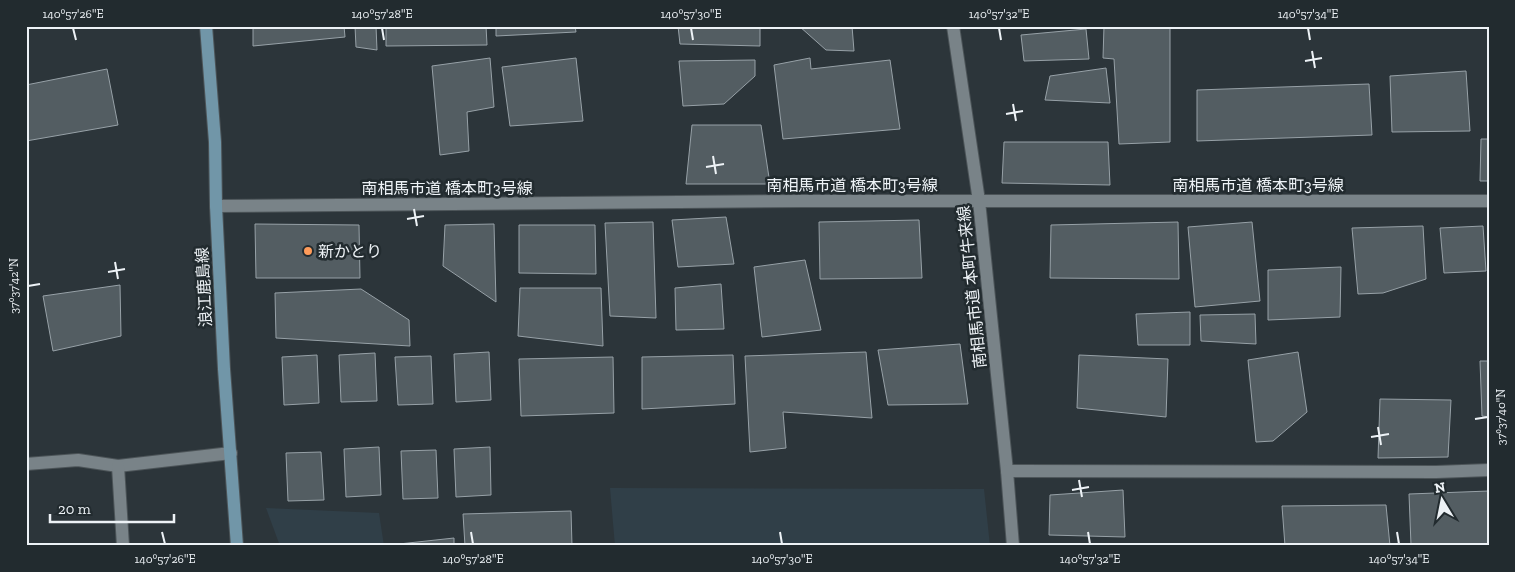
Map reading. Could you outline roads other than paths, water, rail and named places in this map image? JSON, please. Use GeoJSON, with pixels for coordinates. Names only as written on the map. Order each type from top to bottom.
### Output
{"type":"FeatureCollection","features":[{"type":"Feature","properties":{"kind":"main road","name":"浪江鹿島線"},"geometry":{"type":"LineString","coordinates":[[206,26],[215,142],[216,206],[224,369],[237,546]]}},
{"type":"Feature","properties":{"kind":"street","name":"南相馬市道 本町牛来線"},"geometry":{"type":"LineString","coordinates":[[953,26],[979,201],[1013,546]]}},
{"type":"Feature","properties":{"kind":"street","name":"南相馬市道 橋本町3号線"},"geometry":{"type":"LineString","coordinates":[[216,206],[979,201],[1489,201]]}},
{"type":"Feature","properties":{"kind":"street"},"geometry":{"type":"LineString","coordinates":[[26,464],[78,460],[118,466],[231,452]]}},
{"type":"Feature","properties":{"kind":"street"},"geometry":{"type":"LineString","coordinates":[[118,466],[123,546]]}},
{"type":"Feature","properties":{"kind":"street"},"geometry":{"type":"LineString","coordinates":[[1007,471],[1436,472],[1489,470]]}},
{"type":"Feature","properties":{"kind":"place","name":"新かとり"},"geometry":{"type":"Point","coordinates":[308,251]}}]}
